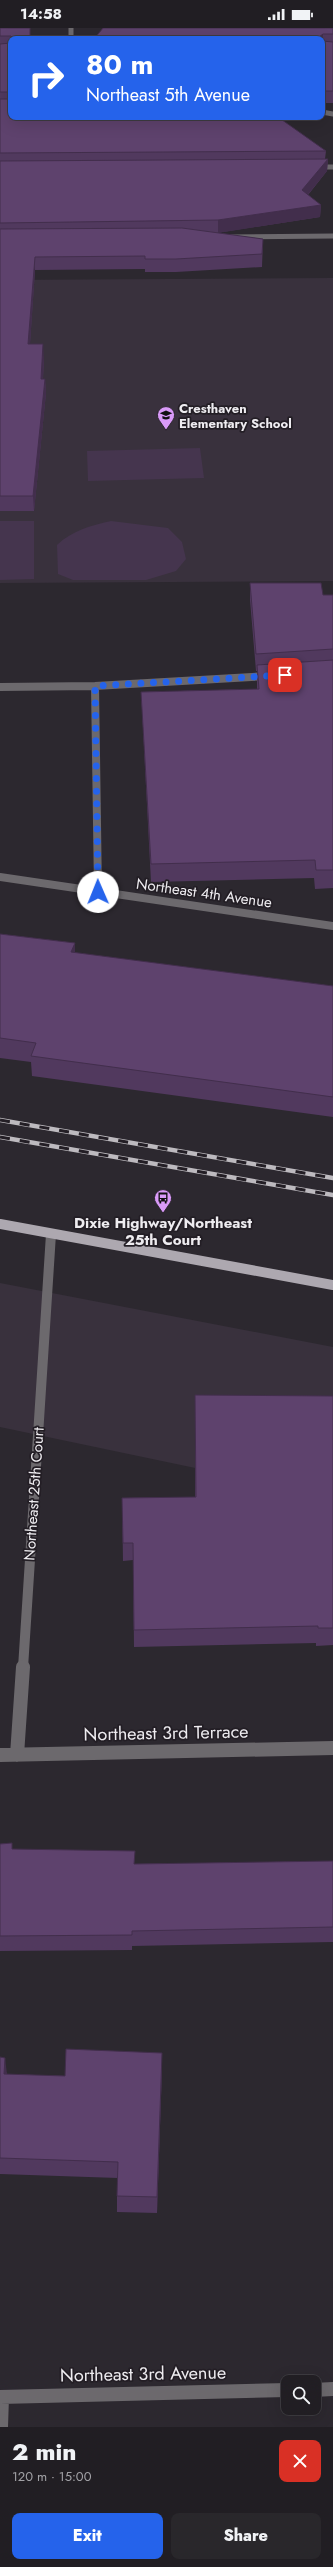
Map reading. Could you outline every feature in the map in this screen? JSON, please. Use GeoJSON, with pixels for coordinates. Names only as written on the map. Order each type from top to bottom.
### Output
{"type":"FeatureCollection","features":[{"type":"Feature","properties":{"kind":"main road"},"geometry":{"type":"LineString","coordinates":[[0,1224],[333,1285]]}},
{"type":"Feature","properties":{"kind":"street"},"geometry":{"type":"LineString","coordinates":[[309,167],[333,167]]}},
{"type":"Feature","properties":{"kind":"street"},"geometry":{"type":"LineString","coordinates":[[222,237],[333,236]]}},
{"type":"Feature","properties":{"kind":"street"},"geometry":{"type":"LineString","coordinates":[[0,687],[95,686],[278,675]]}},
{"type":"Feature","properties":{"kind":"street"},"geometry":{"type":"LineString","coordinates":[[95,686],[98,892]]}},
{"type":"Feature","properties":{"kind":"street","name":"Northeast 4th Avenue"},"geometry":{"type":"LineString","coordinates":[[0,877],[333,926]]}},
{"type":"Feature","properties":{"kind":"street","name":"Northeast 25th Court"},"geometry":{"type":"LineString","coordinates":[[17,1754],[51,1234]]}},
{"type":"Feature","properties":{"kind":"street","name":"Northeast 3rd Terrace"},"geometry":{"type":"LineString","coordinates":[[0,1755],[333,1748]]}},
{"type":"Feature","properties":{"kind":"street"},"geometry":{"type":"LineString","coordinates":[[321,2390],[333,2389]]}},
{"type":"Feature","properties":{"kind":"street","name":"Northeast 3rd Avenue"},"geometry":{"type":"LineString","coordinates":[[1,2397],[281,2390]]}},
{"type":"Feature","properties":{"kind":"street"},"geometry":{"type":"LineString","coordinates":[[1,2397],[1,2427]]}},
{"type":"Feature","properties":{"kind":"shaded area","name":"Cresthaven Elementary School"},"geometry":{"type":"Polygon","coordinates":[[[333,278],[333,581],[0,583],[0,280],[333,278]]]}},
{"type":"Feature","properties":{"kind":"shaded area"},"geometry":{"type":"Polygon","coordinates":[[[200,448],[204,478],[88,481],[87,451],[200,448]]]}},
{"type":"Feature","properties":{"kind":"shaded area"},"geometry":{"type":"Polygon","coordinates":[[[0,521],[34,521],[34,579],[0,580],[0,521]]]}},
{"type":"Feature","properties":{"kind":"shaded area"},"geometry":{"type":"Polygon","coordinates":[[[111,521],[168,528],[182,542],[186,559],[176,571],[146,580],[73,580],[58,574],[57,545],[76,532],[111,521]]]}},
{"type":"Feature","properties":{"kind":"shaded area"},"geometry":{"type":"Polygon","coordinates":[[[0,1283],[333,1347],[333,1497],[0,1427],[0,1283]]]}},
{"type":"Feature","properties":{"kind":"building"},"geometry":{"type":"Polygon","coordinates":[[[0,28],[30,28],[30,36],[0,36],[0,28]]]}},
{"type":"Feature","properties":{"kind":"building"},"geometry":{"type":"Polygon","coordinates":[[[103,28],[333,28],[333,34],[323,34],[320,36],[96,36],[103,28]]]}},
{"type":"Feature","properties":{"kind":"building"},"geometry":{"type":"Polygon","coordinates":[[[325,41],[333,42],[333,91],[325,91],[325,41]]]}},
{"type":"Feature","properties":{"kind":"building"},"geometry":{"type":"Polygon","coordinates":[[[8,43],[8,92],[0,92],[0,44],[8,43]]]}},
{"type":"Feature","properties":{"kind":"building"},"geometry":{"type":"Polygon","coordinates":[[[0,99],[8,99],[8,120],[282,120],[326,151],[0,153],[0,99]]]}},
{"type":"Feature","properties":{"kind":"building"},"geometry":{"type":"Polygon","coordinates":[[[328,159],[302,190],[321,205],[218,220],[0,223],[0,161],[328,159]]]}},
{"type":"Feature","properties":{"kind":"building"},"geometry":{"type":"Polygon","coordinates":[[[182,228],[263,239],[262,254],[176,259],[145,259],[145,256],[35,257],[28,344],[43,344],[41,379],[45,379],[33,496],[0,496],[0,229],[182,228]]]}},
{"type":"Feature","properties":{"kind":"building"},"geometry":{"type":"Polygon","coordinates":[[[250,583],[321,583],[323,595],[333,595],[333,649],[256,654],[250,583]]]}},
{"type":"Feature","properties":{"kind":"building"},"geometry":{"type":"Polygon","coordinates":[[[333,660],[333,870],[316,870],[315,860],[151,864],[141,692],[259,689],[257,665],[333,660]]]}},
{"type":"Feature","properties":{"kind":"building"},"geometry":{"type":"Polygon","coordinates":[[[0,934],[75,943],[71,952],[333,986],[333,1097],[31,1056],[36,1043],[0,1038],[0,934]]]}},
{"type":"Feature","properties":{"kind":"building"},"geometry":{"type":"Polygon","coordinates":[[[195,1395],[333,1396],[333,1628],[318,1628],[318,1626],[134,1630],[133,1543],[123,1543],[122,1498],[196,1497],[195,1395]]]}},
{"type":"Feature","properties":{"kind":"building"},"geometry":{"type":"Polygon","coordinates":[[[12,1843],[12,1849],[135,1851],[134,1864],[333,1861],[333,1927],[132,1931],[132,1935],[0,1936],[0,1844],[12,1843]]]}},
{"type":"Feature","properties":{"kind":"building"},"geometry":{"type":"Polygon","coordinates":[[[66,2049],[162,2053],[157,2197],[117,2196],[118,2162],[0,2158],[0,2057],[5,2058],[4,2074],[65,2076],[66,2049]]]}},
{"type":"Feature","properties":{"kind":"railway"},"geometry":{"type":"LineString","coordinates":[[0,1120],[333,1178]]}},
{"type":"Feature","properties":{"kind":"railway"},"geometry":{"type":"LineString","coordinates":[[0,1137],[333,1195]]}},
{"type":"Feature","properties":{"kind":"place","name":"Cresthaven Elementary School"},"geometry":{"type":"Point","coordinates":[166,430]}},
{"type":"Feature","properties":{"kind":"place","name":"Dixie Highway/Northeast 25th Court"},"geometry":{"type":"Point","coordinates":[163,1213]}},
{"type":"Feature","properties":{"kind":"route"},"geometry":{"type":"LineString","coordinates":[[98,892],[95,686],[285,675]]}}]}
